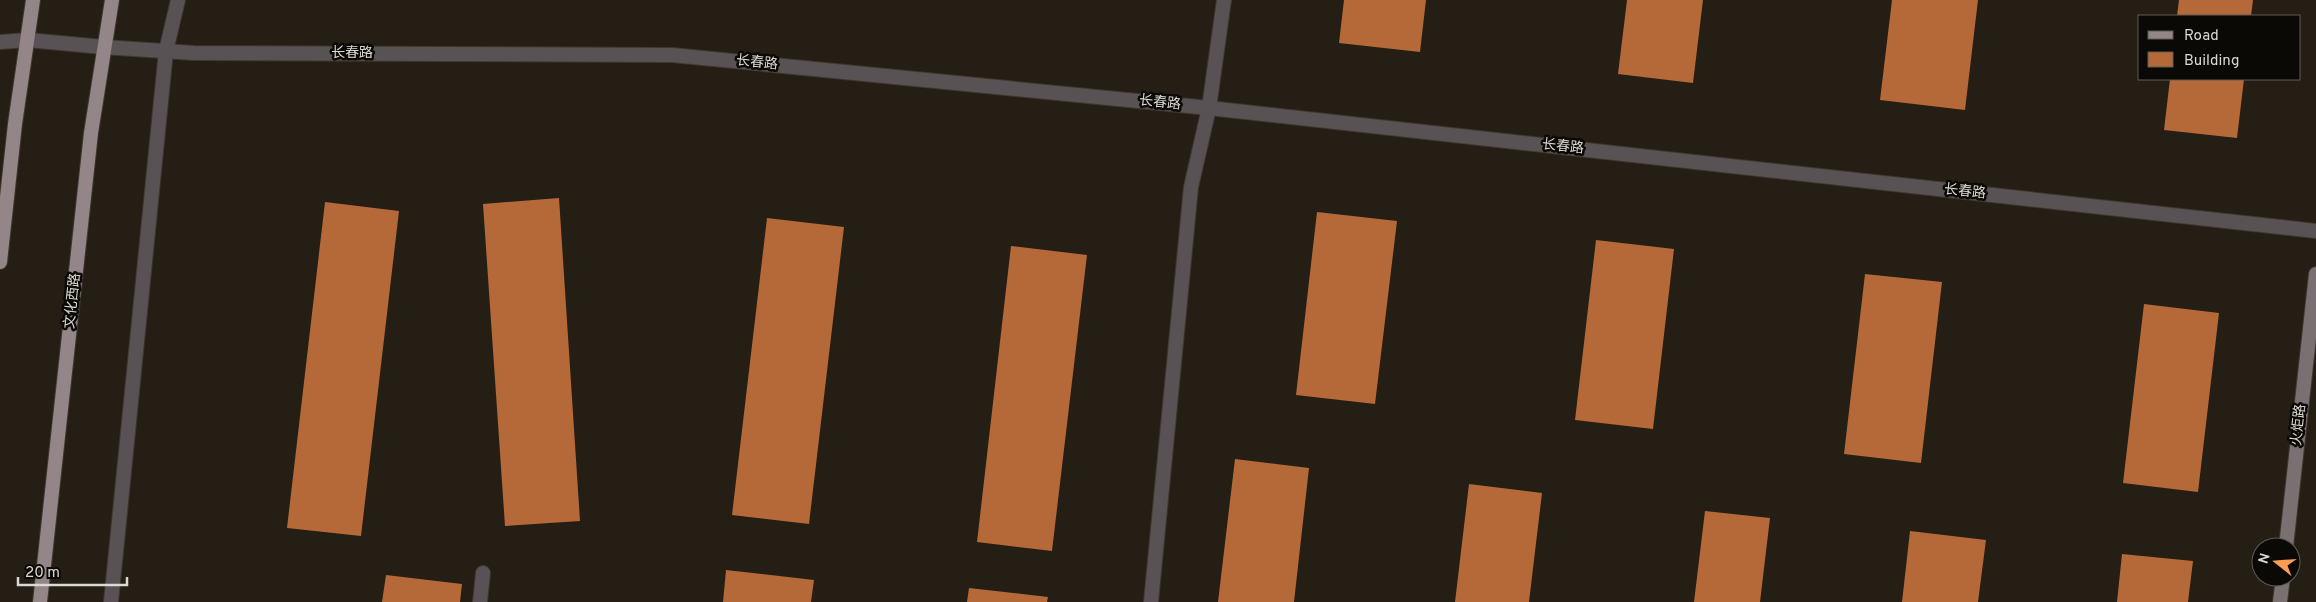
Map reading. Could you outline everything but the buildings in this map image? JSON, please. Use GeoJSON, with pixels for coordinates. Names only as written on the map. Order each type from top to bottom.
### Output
{"type":"FeatureCollection","features":[{"type":"Feature","properties":{"kind":"main road"},"geometry":{"type":"LineString","coordinates":[[0,262],[15,124],[33,0]]}},
{"type":"Feature","properties":{"kind":"main road","name":"文化西路"},"geometry":{"type":"LineString","coordinates":[[40,602],[90,143],[103,48],[112,0]]}},
{"type":"Feature","properties":{"kind":"main road","name":"火炬路"},"geometry":{"type":"LineString","coordinates":[[2287,537],[2316,274]]}},
{"type":"Feature","properties":{"kind":"main road"},"geometry":{"type":"LineString","coordinates":[[2280,602],[2282,587]]}},
{"type":"Feature","properties":{"kind":"street"},"geometry":{"type":"LineString","coordinates":[[112,602],[166,51],[178,0]]}},
{"type":"Feature","properties":{"kind":"street"},"geometry":{"type":"LineString","coordinates":[[1151,602],[1191,187],[1209,108],[1224,0]]}},
{"type":"Feature","properties":{"kind":"street","name":"长春路"},"geometry":{"type":"LineString","coordinates":[[0,42],[28,40],[103,48],[166,51],[672,55],[1209,108],[2316,231]]}},
{"type":"Feature","properties":{"kind":"street"},"geometry":{"type":"LineString","coordinates":[[480,602],[483,573]]}}]}
